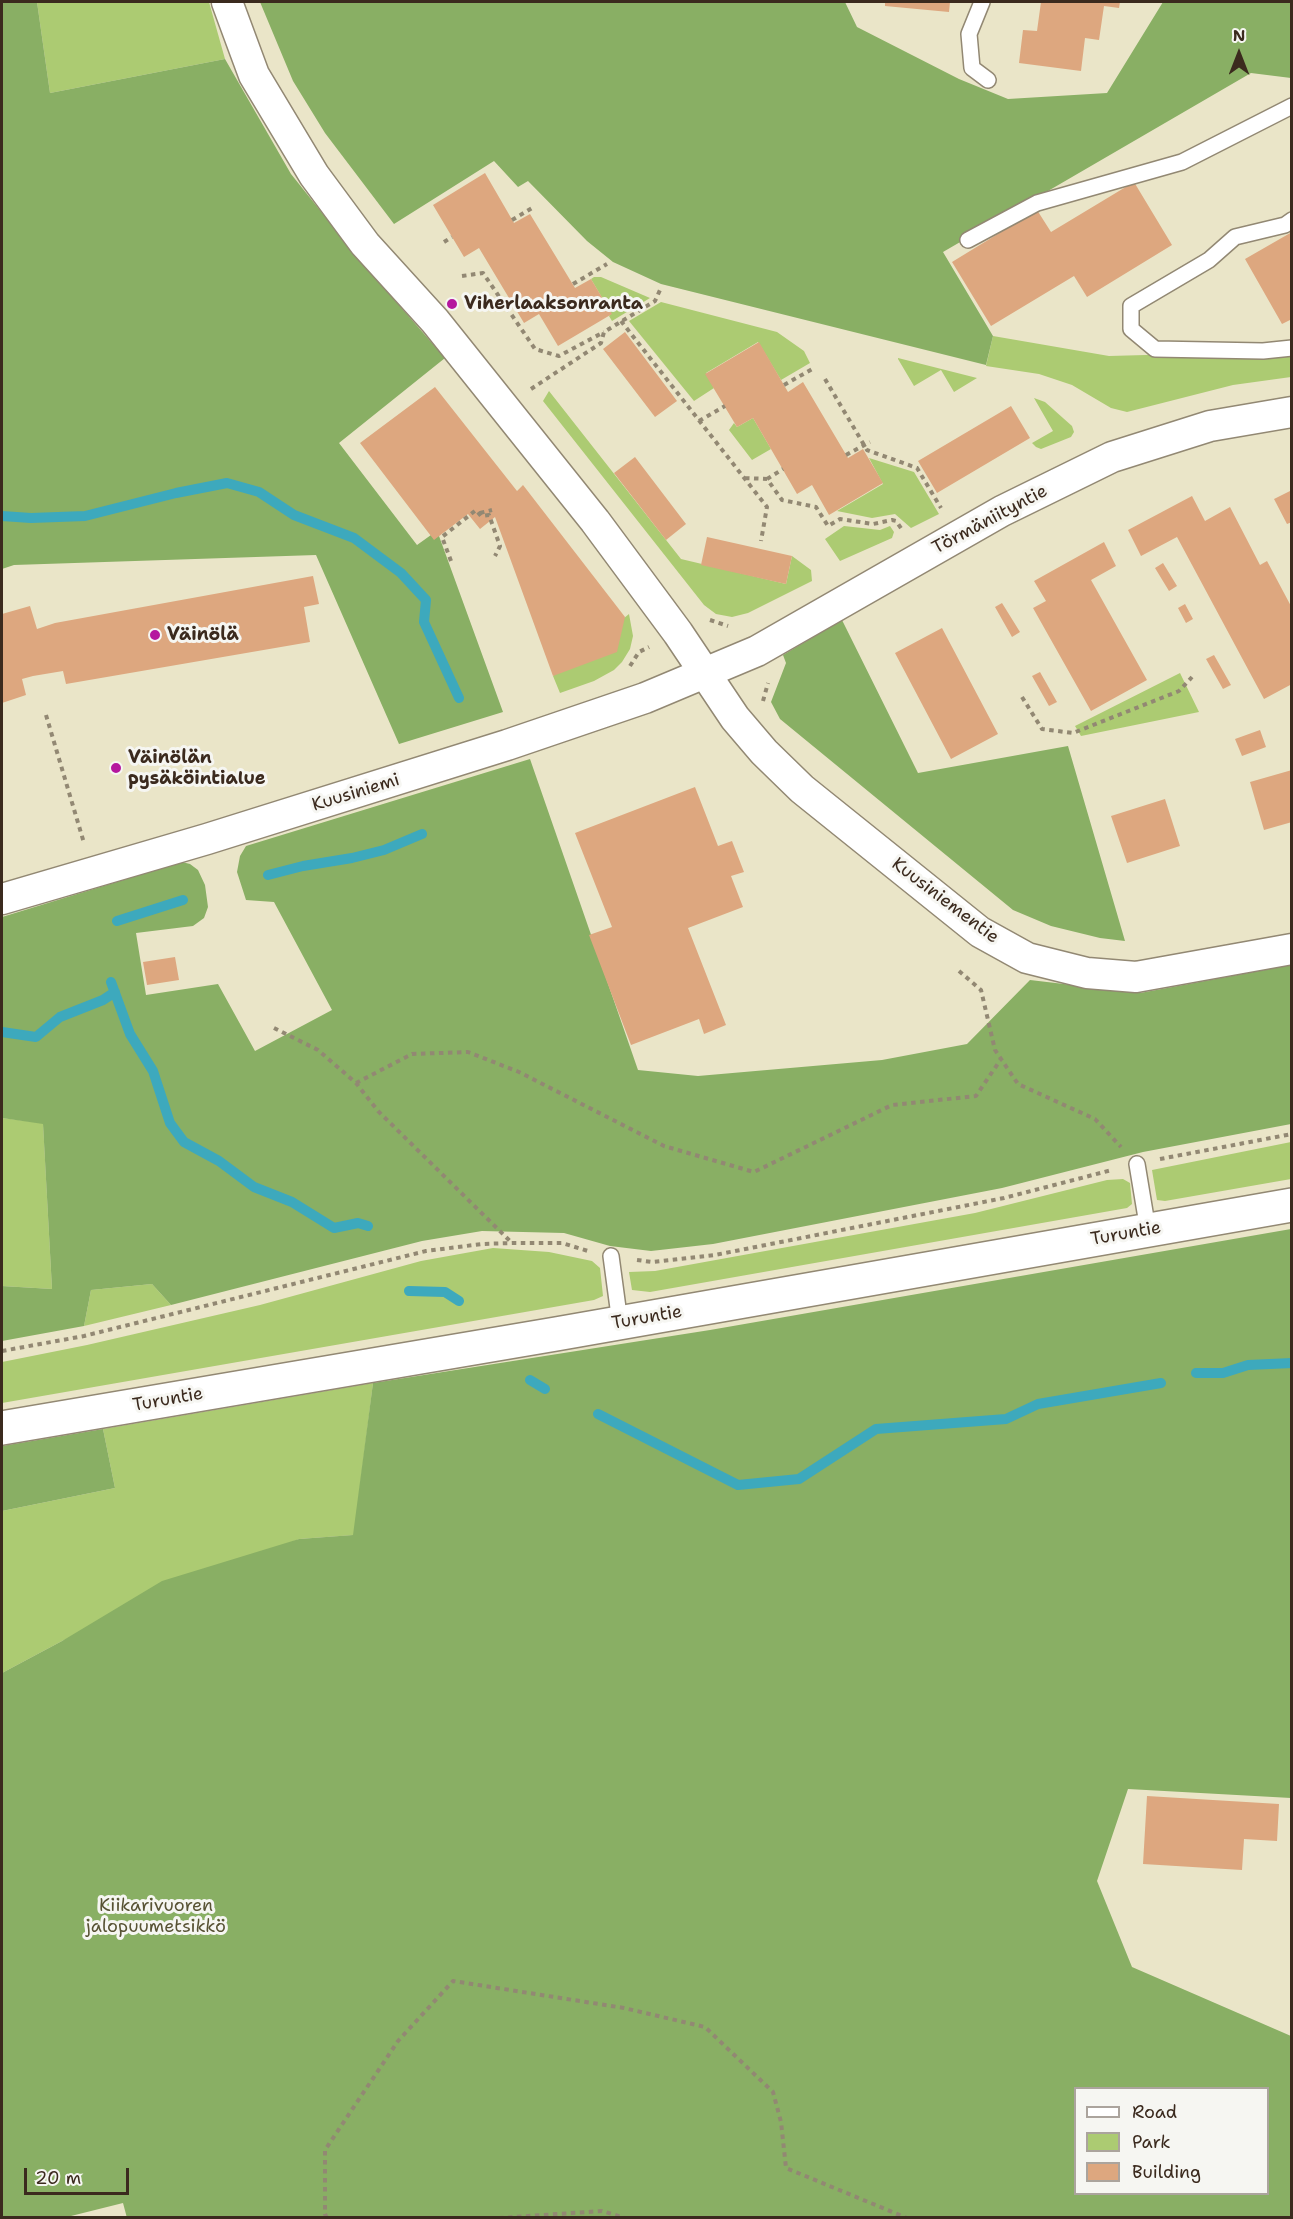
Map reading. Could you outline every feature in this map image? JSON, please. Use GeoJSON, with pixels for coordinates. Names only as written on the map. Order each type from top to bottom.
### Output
{"type":"FeatureCollection","features":[{"type":"Feature","properties":{"kind":"main road","name":"Turuntie"},"geometry":{"type":"LineString","coordinates":[[2,1428],[620,1323],[1292,1205]]}},
{"type":"Feature","properties":{"kind":"street"},"geometry":{"type":"LineString","coordinates":[[227,2],[254,75],[314,175],[366,244],[496,395],[595,521],[706,674]]}},
{"type":"Feature","properties":{"kind":"street","name":"Törmäniityntie"},"geometry":{"type":"LineString","coordinates":[[706,674],[757,651],[1002,512],[1112,457],[1210,426],[1292,412]]}},
{"type":"Feature","properties":{"kind":"street","name":"Kuusiniemi"},"geometry":{"type":"LineString","coordinates":[[2,898],[147,858],[507,745],[706,674]]}},
{"type":"Feature","properties":{"kind":"street","name":"Kuusiniementie"},"geometry":{"type":"LineString","coordinates":[[706,674],[735,718],[764,752],[802,789],[980,932],[1027,958],[1087,973],[1136,977],[1292,949]]}},
{"type":"Feature","properties":{"kind":"lane"},"geometry":{"type":"LineString","coordinates":[[982,2],[969,34],[972,68],[988,80]]}},
{"type":"Feature","properties":{"kind":"lane"},"geometry":{"type":"LineString","coordinates":[[968,240],[1037,203],[1182,162],[1292,106]]}},
{"type":"Feature","properties":{"kind":"lane"},"geometry":{"type":"LineString","coordinates":[[1292,220],[1285,225],[1235,237],[1209,260],[1131,306],[1131,329],[1155,349],[1263,351],[1292,348]]}},
{"type":"Feature","properties":{"kind":"lane"},"geometry":{"type":"LineString","coordinates":[[1137,1164],[1148,1230]]}},
{"type":"Feature","properties":{"kind":"lane"},"geometry":{"type":"LineString","coordinates":[[611,1256],[620,1323]]}},
{"type":"Feature","properties":{"kind":"path"},"geometry":{"type":"LineString","coordinates":[[512,219],[532,208]]}},
{"type":"Feature","properties":{"kind":"path"},"geometry":{"type":"LineString","coordinates":[[444,242],[452,237]]}},
{"type":"Feature","properties":{"kind":"path"},"geometry":{"type":"LineString","coordinates":[[573,284],[607,264]]}},
{"type":"Feature","properties":{"kind":"path"},"geometry":{"type":"LineString","coordinates":[[462,276],[483,273],[535,349],[559,356],[655,301],[660,290]]}},
{"type":"Feature","properties":{"kind":"path"},"geometry":{"type":"LineString","coordinates":[[507,309],[514,306]]}},
{"type":"Feature","properties":{"kind":"path"},"geometry":{"type":"LineString","coordinates":[[621,321],[767,507],[760,541]]}},
{"type":"Feature","properties":{"kind":"path"},"geometry":{"type":"LineString","coordinates":[[526,392],[601,343],[604,332]]}},
{"type":"Feature","properties":{"kind":"path"},"geometry":{"type":"LineString","coordinates":[[784,385],[814,368]]}},
{"type":"Feature","properties":{"kind":"path"},"geometry":{"type":"LineString","coordinates":[[825,379],[867,450],[917,468],[945,514]]}},
{"type":"Feature","properties":{"kind":"path"},"geometry":{"type":"LineString","coordinates":[[699,421],[725,406]]}},
{"type":"Feature","properties":{"kind":"path"},"geometry":{"type":"LineString","coordinates":[[846,455],[870,442]]}},
{"type":"Feature","properties":{"kind":"path"},"geometry":{"type":"LineString","coordinates":[[745,478],[767,479],[783,470]]}},
{"type":"Feature","properties":{"kind":"path"},"geometry":{"type":"LineString","coordinates":[[767,479],[782,500],[816,507],[828,526],[840,519],[873,524],[892,520],[901,526],[906,536]]}},
{"type":"Feature","properties":{"kind":"path"},"geometry":{"type":"LineString","coordinates":[[476,508],[481,515],[489,508],[492,510]]}},
{"type":"Feature","properties":{"kind":"path"},"geometry":{"type":"LineString","coordinates":[[451,561],[442,537],[476,510],[480,516],[489,515],[500,546],[495,556]]}},
{"type":"Feature","properties":{"kind":"path"},"geometry":{"type":"LineString","coordinates":[[678,633],[708,618],[732,627]]}},
{"type":"Feature","properties":{"kind":"path"},"geometry":{"type":"LineString","coordinates":[[1022,697],[1042,729],[1073,733],[1179,691],[1192,677]]}},
{"type":"Feature","properties":{"kind":"path"},"geometry":{"type":"LineString","coordinates":[[763,707],[770,679]]}},
{"type":"Feature","properties":{"kind":"path"},"geometry":{"type":"LineString","coordinates":[[46,715],[86,849]]}},
{"type":"Feature","properties":{"kind":"path"},"geometry":{"type":"LineString","coordinates":[[959,971],[981,990],[995,1050],[1018,1084],[1095,1119],[1137,1164]]}},
{"type":"Feature","properties":{"kind":"path"},"geometry":{"type":"LineString","coordinates":[[274,1028],[318,1050],[356,1083],[378,1111],[513,1243]]}},
{"type":"Feature","properties":{"kind":"path"},"geometry":{"type":"LineString","coordinates":[[356,1083],[412,1054],[468,1052],[519,1072],[664,1146],[754,1172],[892,1105],[976,1096],[1001,1059]]}},
{"type":"Feature","properties":{"kind":"path"},"geometry":{"type":"LineString","coordinates":[[2,1351],[84,1336],[426,1251],[482,1244],[562,1243],[611,1256],[652,1262],[715,1255],[1004,1198],[1137,1164],[1292,1134]]}},
{"type":"Feature","properties":{"kind":"path"},"geometry":{"type":"LineString","coordinates":[[327,2217],[325,2214],[325,2150],[398,2041],[453,1981],[624,2008],[705,2027],[773,2092],[781,2122],[786,2168],[907,2217]]}},
{"type":"Feature","properties":{"kind":"path"},"geometry":{"type":"LineString","coordinates":[[499,2217],[602,2211],[625,2217]]}},
{"type":"Feature","properties":{"kind":"green space"},"geometry":{"type":"Polygon","coordinates":[[[2,2],[37,2],[50,93],[225,59],[291,174],[359,259],[445,358],[339,443],[417,545],[431,535],[439,536],[503,712],[399,744],[316,555],[14,565],[2,569],[2,2]]]}},
{"type":"Feature","properties":{"kind":"green space"},"geometry":{"type":"Polygon","coordinates":[[[37,2],[209,2],[225,59],[50,93],[37,2]]]}},
{"type":"Feature","properties":{"kind":"green space"},"geometry":{"type":"Polygon","coordinates":[[[260,2],[845,2],[857,27],[959,79],[1008,99],[1107,93],[1163,2],[1291,2],[1291,78],[1251,73],[943,252],[993,336],[986,365],[661,284],[613,262],[587,241],[528,181],[518,187],[494,161],[394,224],[325,133],[293,81],[260,2]]]}},
{"type":"Feature","properties":{"kind":"green space"},"geometry":{"type":"Polygon","coordinates":[[[601,277],[650,298],[612,321],[609,316],[611,313],[591,279],[601,277]]]}},
{"type":"Feature","properties":{"kind":"green space"},"geometry":{"type":"Polygon","coordinates":[[[661,302],[777,332],[804,351],[810,363],[781,380],[758,342],[706,373],[714,388],[694,401],[629,321],[661,302]]]}},
{"type":"Feature","properties":{"kind":"green space"},"geometry":{"type":"Polygon","coordinates":[[[993,336],[1109,356],[1292,351],[1291,377],[1233,385],[1127,412],[1111,408],[1072,385],[1039,374],[986,366],[993,336]]]}},
{"type":"Feature","properties":{"kind":"green space"},"geometry":{"type":"Polygon","coordinates":[[[898,359],[977,378],[954,392],[941,370],[914,386],[898,359]]]}},
{"type":"Feature","properties":{"kind":"green space"},"geometry":{"type":"Polygon","coordinates":[[[549,391],[681,559],[786,584],[792,556],[811,570],[812,581],[748,613],[732,617],[716,614],[704,605],[543,401],[549,391]]]}},
{"type":"Feature","properties":{"kind":"green space"},"geometry":{"type":"Polygon","coordinates":[[[1034,398],[1045,402],[1072,426],[1074,432],[1071,437],[1041,449],[1032,443],[1053,431],[1034,398]]]}},
{"type":"Feature","properties":{"kind":"green space"},"geometry":{"type":"Polygon","coordinates":[[[753,418],[771,449],[752,460],[729,430],[734,423],[737,427],[753,418]]]}},
{"type":"Feature","properties":{"kind":"green space"},"geometry":{"type":"Polygon","coordinates":[[[869,458],[914,472],[939,514],[911,528],[895,514],[872,518],[837,511],[883,484],[869,458]]]}},
{"type":"Feature","properties":{"kind":"green space"},"geometry":{"type":"Polygon","coordinates":[[[844,526],[880,530],[890,526],[894,532],[892,538],[840,561],[825,539],[844,526]]]}},
{"type":"Feature","properties":{"kind":"green space"},"geometry":{"type":"Polygon","coordinates":[[[629,614],[633,636],[630,649],[622,662],[614,670],[594,681],[560,693],[553,676],[629,614]]]}},
{"type":"Feature","properties":{"kind":"green space"},"geometry":{"type":"Polygon","coordinates":[[[842,620],[918,773],[1068,746],[1125,941],[1100,938],[1051,926],[1013,910],[780,719],[771,702],[786,663],[783,655],[842,620]]]}},
{"type":"Feature","properties":{"kind":"green space"},"geometry":{"type":"Polygon","coordinates":[[[1180,673],[1199,712],[1081,736],[1075,726],[1180,673]]]}},
{"type":"Feature","properties":{"kind":"green space"},"geometry":{"type":"Polygon","coordinates":[[[530,759],[638,1070],[698,1076],[882,1060],[967,1044],[1030,980],[1140,993],[1291,965],[1291,1124],[1143,1152],[1002,1188],[713,1244],[651,1251],[610,1246],[564,1233],[482,1231],[422,1241],[171,1305],[152,1284],[91,1290],[84,1326],[2,1341],[2,1286],[52,1289],[43,1124],[2,1118],[2,917],[182,862],[190,864],[198,870],[205,885],[208,907],[204,918],[193,926],[136,933],[146,995],[218,984],[255,1051],[332,1010],[274,902],[246,900],[237,872],[240,856],[246,846],[530,759]]]}},
{"type":"Feature","properties":{"kind":"green space"},"geometry":{"type":"Polygon","coordinates":[[[2,1118],[43,1123],[52,1289],[2,1286],[2,1118]]]}},
{"type":"Feature","properties":{"kind":"green space"},"geometry":{"type":"Polygon","coordinates":[[[1291,1142],[1291,1179],[1165,1201],[1157,1200],[1152,1170],[1291,1142]]]}},
{"type":"Feature","properties":{"kind":"green space"},"geometry":{"type":"Polygon","coordinates":[[[1123,1179],[1130,1183],[1132,1204],[1127,1208],[650,1292],[632,1290],[629,1272],[655,1271],[975,1213],[1107,1180],[1123,1179]]]}},
{"type":"Feature","properties":{"kind":"green space","name":"Kiikarivuoren jalopuumetsikkö"},"geometry":{"type":"Polygon","coordinates":[[[1291,1229],[1291,1798],[1128,1789],[1097,1881],[1132,1967],[1291,2036],[1291,2217],[127,2218],[123,2203],[67,2217],[2,2217],[2,1673],[62,1641],[162,1581],[299,1539],[353,1535],[373,1383],[710,1330],[1291,1229]]]}},
{"type":"Feature","properties":{"kind":"green space"},"geometry":{"type":"Polygon","coordinates":[[[493,1248],[549,1252],[592,1261],[600,1268],[603,1296],[594,1300],[2,1403],[2,1362],[260,1305],[421,1261],[493,1248]]]}},
{"type":"Feature","properties":{"kind":"green space"},"geometry":{"type":"Polygon","coordinates":[[[152,1284],[171,1305],[84,1326],[91,1290],[152,1284]]]}},
{"type":"Feature","properties":{"kind":"green space"},"geometry":{"type":"Polygon","coordinates":[[[373,1383],[354,1535],[299,1539],[62,1641],[2,1673],[2,1511],[115,1488],[103,1429],[373,1383]]]}},
{"type":"Feature","properties":{"kind":"green space"},"geometry":{"type":"Polygon","coordinates":[[[103,1429],[115,1488],[2,1511],[2,1446],[103,1429]]]}},
{"type":"Feature","properties":{"kind":"building"},"geometry":{"type":"Polygon","coordinates":[[[885,2],[950,2],[949,12],[885,6],[885,2]]]}},
{"type":"Feature","properties":{"kind":"building"},"geometry":{"type":"Polygon","coordinates":[[[1041,2],[1120,2],[1119,8],[1104,6],[1099,40],[1085,38],[1081,71],[1019,63],[1023,30],[1037,31],[1041,2]]]}},
{"type":"Feature","properties":{"kind":"building"},"geometry":{"type":"Polygon","coordinates":[[[485,173],[514,223],[530,214],[575,288],[591,279],[612,314],[558,346],[539,314],[524,323],[479,248],[464,257],[433,205],[485,173]]]}},
{"type":"Feature","properties":{"kind":"building"},"geometry":{"type":"Polygon","coordinates":[[[1134,182],[1172,245],[1087,297],[1074,276],[991,326],[952,262],[1037,210],[1051,232],[1134,182]]]}},
{"type":"Feature","properties":{"kind":"building"},"geometry":{"type":"Polygon","coordinates":[[[1292,232],[1292,319],[1282,324],[1245,259],[1292,232]]]}},
{"type":"Feature","properties":{"kind":"building"},"geometry":{"type":"Polygon","coordinates":[[[625,332],[677,401],[655,417],[603,349],[625,332]]]}},
{"type":"Feature","properties":{"kind":"building"},"geometry":{"type":"Polygon","coordinates":[[[759,342],[788,392],[803,382],[848,458],[863,449],[883,483],[829,515],[812,485],[797,494],[753,418],[737,427],[705,374],[759,342]]]}},
{"type":"Feature","properties":{"kind":"building"},"geometry":{"type":"Polygon","coordinates":[[[435,387],[517,491],[523,485],[625,617],[617,652],[553,676],[495,517],[480,529],[468,514],[434,540],[360,443],[435,387]]]}},
{"type":"Feature","properties":{"kind":"building"},"geometry":{"type":"Polygon","coordinates":[[[1011,406],[1030,438],[937,493],[918,461],[1011,406]]]}},
{"type":"Feature","properties":{"kind":"building"},"geometry":{"type":"Polygon","coordinates":[[[635,457],[686,524],[666,540],[614,473],[635,457]]]}},
{"type":"Feature","properties":{"kind":"building"},"geometry":{"type":"Polygon","coordinates":[[[1292,490],[1292,522],[1287,524],[1274,499],[1292,490]]]}},
{"type":"Feature","properties":{"kind":"building"},"geometry":{"type":"Polygon","coordinates":[[[1192,496],[1205,521],[1230,507],[1260,565],[1267,561],[1292,608],[1292,684],[1264,699],[1177,537],[1141,556],[1128,530],[1192,496]]]}},
{"type":"Feature","properties":{"kind":"building"},"geometry":{"type":"Polygon","coordinates":[[[707,537],[792,556],[786,584],[701,565],[707,537]]]}},
{"type":"Feature","properties":{"kind":"building"},"geometry":{"type":"Polygon","coordinates":[[[1104,542],[1116,566],[1091,580],[1147,680],[1091,711],[1033,608],[1046,601],[1034,581],[1104,542]]]}},
{"type":"Feature","properties":{"kind":"building"},"geometry":{"type":"Polygon","coordinates":[[[1163,563],[1177,586],[1169,591],[1155,568],[1163,563]]]}},
{"type":"Feature","properties":{"kind":"building","name":"Väinölä"},"geometry":{"type":"Polygon","coordinates":[[[313,576],[319,604],[304,607],[310,642],[66,684],[63,671],[33,676],[22,679],[26,695],[2,703],[2,614],[30,606],[37,629],[55,623],[313,576]]]}},
{"type":"Feature","properties":{"kind":"building"},"geometry":{"type":"Polygon","coordinates":[[[1002,603],[1020,632],[1012,637],[995,607],[1002,603]]]}},
{"type":"Feature","properties":{"kind":"building"},"geometry":{"type":"Polygon","coordinates":[[[1185,604],[1193,619],[1186,623],[1178,608],[1185,604]]]}},
{"type":"Feature","properties":{"kind":"building"},"geometry":{"type":"Polygon","coordinates":[[[942,628],[998,734],[951,759],[895,653],[942,628]]]}},
{"type":"Feature","properties":{"kind":"building"},"geometry":{"type":"Polygon","coordinates":[[[1214,655],[1231,685],[1223,689],[1206,659],[1214,655]]]}},
{"type":"Feature","properties":{"kind":"building"},"geometry":{"type":"Polygon","coordinates":[[[1040,672],[1057,702],[1049,706],[1032,676],[1040,672]]]}},
{"type":"Feature","properties":{"kind":"building"},"geometry":{"type":"Polygon","coordinates":[[[1260,730],[1266,747],[1242,756],[1235,739],[1260,730]]]}},
{"type":"Feature","properties":{"kind":"building"},"geometry":{"type":"Polygon","coordinates":[[[1292,770],[1292,822],[1264,830],[1250,782],[1292,770]]]}},
{"type":"Feature","properties":{"kind":"building"},"geometry":{"type":"Polygon","coordinates":[[[695,787],[718,846],[732,841],[744,872],[731,876],[743,907],[688,928],[726,1025],[704,1034],[699,1019],[631,1045],[589,935],[612,927],[575,833],[695,787]]]}},
{"type":"Feature","properties":{"kind":"building"},"geometry":{"type":"Polygon","coordinates":[[[1165,799],[1180,846],[1127,863],[1111,816],[1165,799]]]}},
{"type":"Feature","properties":{"kind":"building"},"geometry":{"type":"Polygon","coordinates":[[[175,957],[179,980],[147,985],[143,962],[175,957]]]}},
{"type":"Feature","properties":{"kind":"building"},"geometry":{"type":"Polygon","coordinates":[[[1147,1796],[1279,1804],[1277,1841],[1244,1839],[1242,1870],[1143,1864],[1147,1796]]]}},
{"type":"Feature","properties":{"kind":"waterway"},"geometry":{"type":"LineString","coordinates":[[2,516],[31,518],[85,516],[176,493],[227,483],[259,492],[294,515],[354,538],[401,573],[426,600],[424,622],[459,698]]}},
{"type":"Feature","properties":{"kind":"waterway"},"geometry":{"type":"LineString","coordinates":[[268,875],[384,850],[422,834]]}},
{"type":"Feature","properties":{"kind":"waterway"},"geometry":{"type":"LineString","coordinates":[[117,921],[183,900]]}},
{"type":"Feature","properties":{"kind":"waterway"},"geometry":{"type":"LineString","coordinates":[[111,982],[130,1034],[153,1071],[170,1123],[184,1142],[219,1161],[254,1187],[292,1202],[334,1228],[358,1223],[368,1226]]}},
{"type":"Feature","properties":{"kind":"waterway"},"geometry":{"type":"LineString","coordinates":[[2,1032],[36,1037],[60,1017],[103,1000],[115,992]]}},
{"type":"Feature","properties":{"kind":"waterway"},"geometry":{"type":"LineString","coordinates":[[409,1291],[445,1292],[459,1301]]}},
{"type":"Feature","properties":{"kind":"waterway"},"geometry":{"type":"LineString","coordinates":[[1196,1373],[1223,1373],[1248,1365],[1292,1363]]}},
{"type":"Feature","properties":{"kind":"waterway"},"geometry":{"type":"LineString","coordinates":[[530,1380],[545,1389]]}},
{"type":"Feature","properties":{"kind":"waterway"},"geometry":{"type":"LineString","coordinates":[[598,1414],[738,1485],[799,1479],[876,1429],[1006,1419],[1038,1404],[1161,1383]]}},
{"type":"Feature","properties":{"kind":"place","name":"Viherlaaksonranta"},"geometry":{"type":"Point","coordinates":[452,304]}},
{"type":"Feature","properties":{"kind":"place","name":"Väinölä"},"geometry":{"type":"Point","coordinates":[155,635]}},
{"type":"Feature","properties":{"kind":"place","name":"Väinölän pysäköintialue"},"geometry":{"type":"Point","coordinates":[116,768]}}]}
